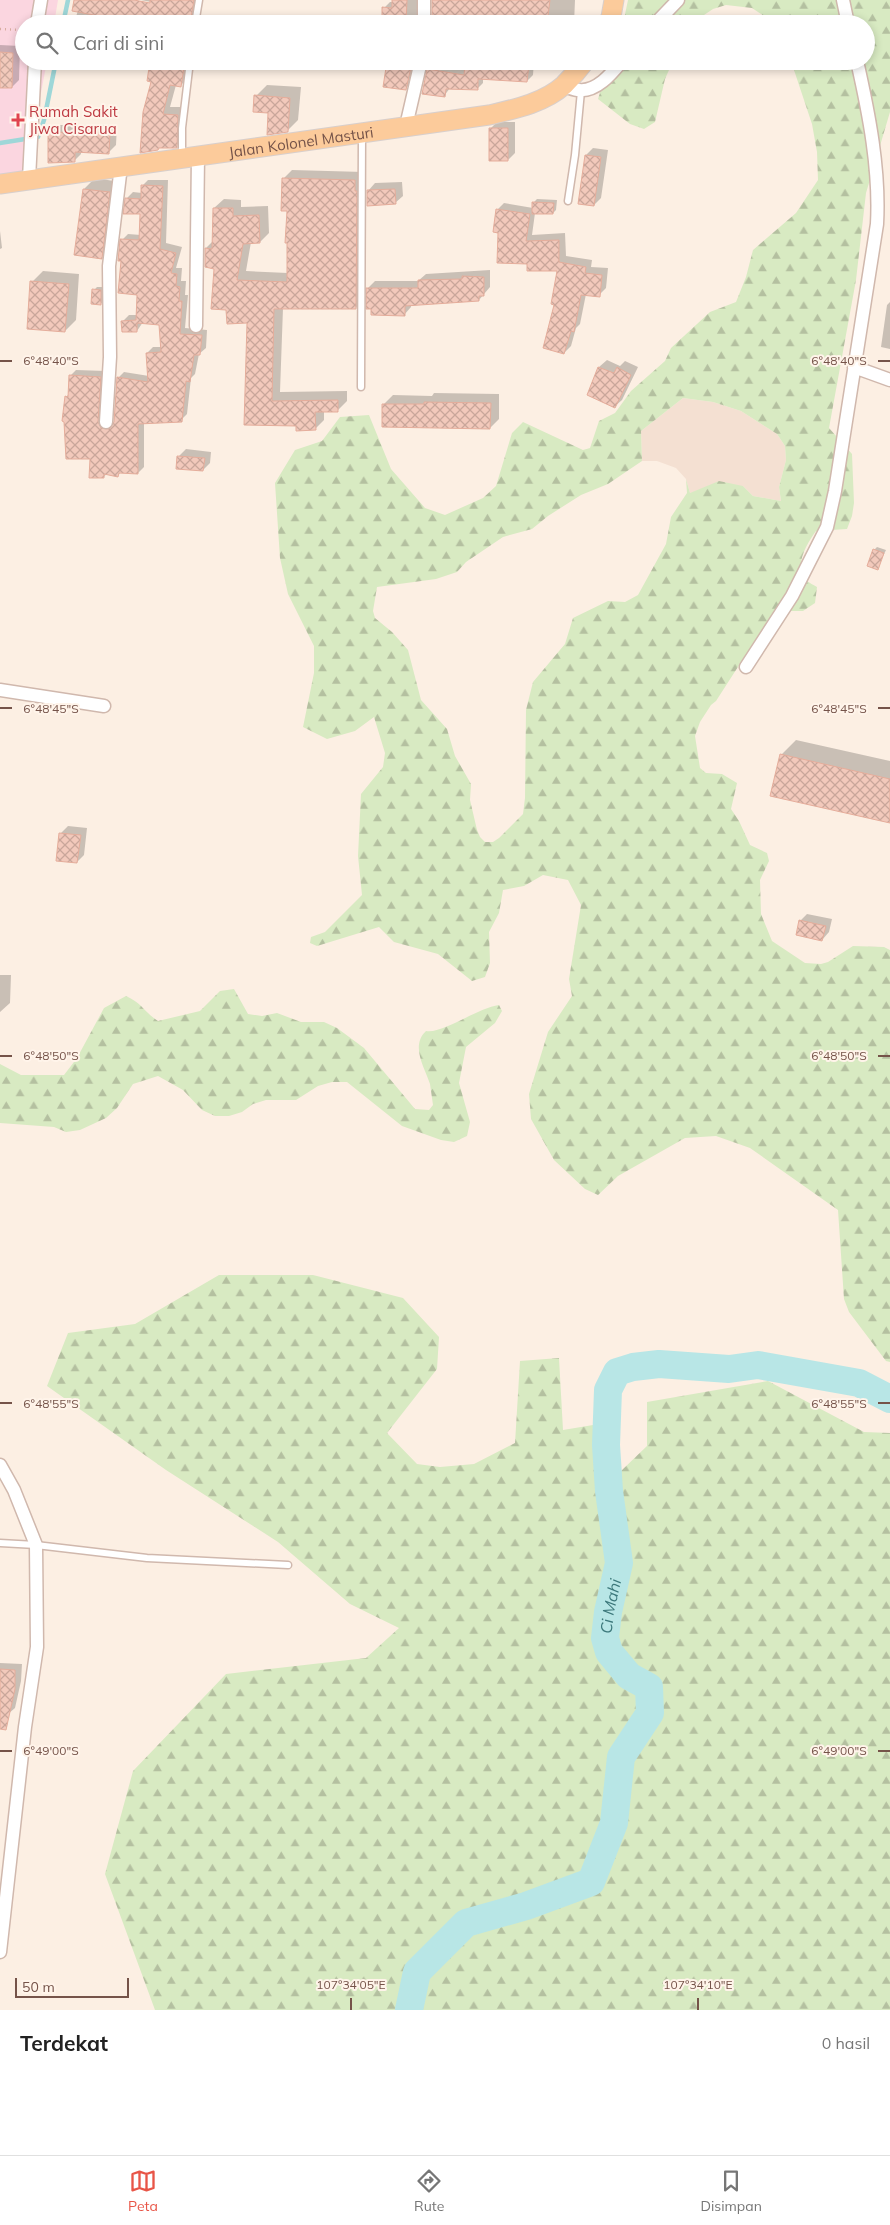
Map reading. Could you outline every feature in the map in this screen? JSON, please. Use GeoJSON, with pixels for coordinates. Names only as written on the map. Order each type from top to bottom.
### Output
{"type":"FeatureCollection","features":[{"type":"Feature","properties":{"kind":"main road"},"geometry":{"type":"LineString","coordinates":[[610,15],[614,0]]}},
{"type":"Feature","properties":{"kind":"main road","name":"Jalan Kolonel Masturi"},"geometry":{"type":"LineString","coordinates":[[0,184],[489,115],[519,108],[572,88],[581,70]]}},
{"type":"Feature","properties":{"kind":"street"},"geometry":{"type":"LineString","coordinates":[[38,15],[41,0]]}},
{"type":"Feature","properties":{"kind":"street"},"geometry":{"type":"LineString","coordinates":[[424,0],[424,15]]}},
{"type":"Feature","properties":{"kind":"street"},"geometry":{"type":"LineString","coordinates":[[664,15],[678,0]]}},
{"type":"Feature","properties":{"kind":"street"},"geometry":{"type":"LineString","coordinates":[[843,0],[846,15]]}},
{"type":"Feature","properties":{"kind":"street"},"geometry":{"type":"LineString","coordinates":[[29,179],[35,70]]}},
{"type":"Feature","properties":{"kind":"street"},"geometry":{"type":"LineString","coordinates":[[406,126],[419,70]]}},
{"type":"Feature","properties":{"kind":"street"},"geometry":{"type":"LineString","coordinates":[[572,88],[593,87],[608,77],[614,70]]}},
{"type":"Feature","properties":{"kind":"street"},"geometry":{"type":"LineString","coordinates":[[746,667],[792,596],[828,527],[835,491],[877,224],[879,193],[858,70]]}},
{"type":"Feature","properties":{"kind":"street"},"geometry":{"type":"LineString","coordinates":[[190,156],[196,326]]}},
{"type":"Feature","properties":{"kind":"street"},"geometry":{"type":"LineString","coordinates":[[106,422],[110,357],[109,266],[121,166]]}},
{"type":"Feature","properties":{"kind":"street"},"geometry":{"type":"LineString","coordinates":[[854,367],[890,380]]}},
{"type":"Feature","properties":{"kind":"street"},"geometry":{"type":"LineString","coordinates":[[0,690],[104,706]]}},
{"type":"Feature","properties":{"kind":"street"},"geometry":{"type":"LineString","coordinates":[[0,1465],[14,1490],[36,1544],[37,1647],[5,1859],[0,1952]]}},
{"type":"Feature","properties":{"kind":"lane"},"geometry":{"type":"LineString","coordinates":[[196,15],[199,0]]}},
{"type":"Feature","properties":{"kind":"lane"},"geometry":{"type":"LineString","coordinates":[[189,70],[182,128],[190,156]]}},
{"type":"Feature","properties":{"kind":"lane"},"geometry":{"type":"LineString","coordinates":[[568,201],[575,155],[572,88]]}},
{"type":"Feature","properties":{"kind":"lane"},"geometry":{"type":"LineString","coordinates":[[361,387],[362,133]]}},
{"type":"Feature","properties":{"kind":"lane"},"geometry":{"type":"LineString","coordinates":[[0,1543],[36,1544],[147,1558],[288,1565]]}},
{"type":"Feature","properties":{"kind":"path"},"geometry":{"type":"LineString","coordinates":[[0,29],[15,30]]}},
{"type":"Feature","properties":{"kind":"shaded area","name":"Rumah Sakit Jiwa Cisarua"},"geometry":{"type":"Polygon","coordinates":[[[0,0],[58,0],[56,15],[15,15],[15,70],[45,70],[25,178],[0,182],[0,0]]]}},
{"type":"Feature","properties":{"kind":"shaded area"},"geometry":{"type":"Polygon","coordinates":[[[683,398],[713,402],[741,411],[777,434],[785,446],[786,460],[779,487],[781,501],[753,496],[743,486],[690,493],[686,479],[676,468],[657,461],[642,461],[641,431],[683,398]]]}},
{"type":"Feature","properties":{"kind":"green space"},"geometry":{"type":"Polygon","coordinates":[[[628,0],[890,0],[890,112],[866,193],[856,280],[829,428],[852,454],[854,503],[852,516],[847,529],[816,531],[805,548],[801,562],[802,575],[817,587],[815,603],[803,611],[774,611],[716,701],[711,705],[700,722],[695,736],[700,768],[706,773],[722,774],[737,783],[731,809],[750,845],[767,853],[769,861],[760,880],[761,914],[772,941],[805,963],[821,964],[828,962],[853,946],[884,947],[890,950],[890,1362],[886,1361],[849,1312],[844,1299],[838,1210],[750,1148],[716,1136],[685,1138],[618,1176],[598,1195],[585,1189],[554,1160],[531,1119],[529,1094],[548,1032],[572,996],[569,979],[581,905],[568,880],[543,875],[524,886],[503,890],[499,913],[489,932],[490,963],[485,977],[472,981],[438,954],[394,942],[379,927],[317,946],[310,943],[311,937],[325,932],[362,895],[358,856],[361,794],[383,767],[385,753],[374,717],[355,731],[327,739],[303,727],[314,673],[314,646],[288,594],[280,558],[275,483],[295,450],[322,441],[340,417],[369,415],[391,469],[425,508],[445,515],[483,498],[496,486],[512,433],[523,422],[583,450],[590,448],[599,421],[615,413],[631,391],[665,361],[671,348],[710,312],[736,302],[746,277],[753,250],[796,213],[818,180],[817,152],[812,124],[794,70],[875,70],[875,15],[762,15],[752,8],[726,5],[713,9],[704,15],[625,15],[628,0]],[[683,398],[641,431],[642,461],[608,484],[581,495],[548,516],[532,529],[503,537],[466,562],[457,572],[436,579],[377,587],[373,611],[375,618],[392,632],[408,650],[421,700],[447,729],[455,756],[471,784],[470,800],[477,830],[485,842],[493,842],[499,838],[523,814],[525,798],[526,710],[533,682],[565,644],[573,618],[608,601],[625,602],[638,595],[666,544],[671,517],[687,493],[686,479],[690,493],[719,481],[743,486],[753,496],[781,501],[779,487],[786,460],[785,446],[777,434],[741,411],[713,402],[683,398]]]}},
{"type":"Feature","properties":{"kind":"green space"},"geometry":{"type":"Polygon","coordinates":[[[607,70],[669,70],[665,79],[655,122],[644,129],[630,124],[598,99],[607,70]]]}},
{"type":"Feature","properties":{"kind":"green space"},"geometry":{"type":"Polygon","coordinates":[[[234,989],[248,1014],[262,1016],[277,1013],[301,1022],[324,1022],[337,1028],[364,1048],[415,1109],[429,1110],[433,1105],[430,1084],[420,1057],[419,1043],[421,1037],[426,1031],[441,1029],[490,1007],[499,1005],[502,1011],[495,1023],[466,1047],[459,1083],[470,1122],[467,1136],[454,1142],[441,1140],[402,1126],[347,1082],[332,1082],[318,1086],[296,1100],[266,1100],[253,1104],[242,1112],[229,1116],[215,1116],[202,1110],[183,1090],[158,1076],[133,1084],[117,1108],[106,1118],[80,1130],[66,1132],[54,1127],[0,1123],[0,1064],[21,1075],[64,1075],[77,1058],[104,1008],[126,996],[158,1021],[200,1011],[220,991],[234,989]]]}},
{"type":"Feature","properties":{"kind":"green space"},"geometry":{"type":"Polygon","coordinates":[[[219,1275],[313,1275],[403,1298],[439,1337],[437,1369],[387,1433],[417,1464],[440,1467],[474,1464],[515,1443],[520,1361],[559,1358],[563,1430],[599,1424],[621,1471],[647,1446],[647,1402],[768,1381],[864,1432],[890,1433],[890,2010],[155,2010],[105,1874],[133,1771],[226,1674],[366,1658],[399,1628],[350,1604],[278,1542],[166,1470],[47,1386],[68,1333],[135,1324],[219,1275]]]}},
{"type":"Feature","properties":{"kind":"building"},"geometry":{"type":"Polygon","coordinates":[[[74,0],[134,0],[150,3],[150,0],[194,0],[192,15],[94,15],[72,11],[74,0]]]}},
{"type":"Feature","properties":{"kind":"building"},"geometry":{"type":"Polygon","coordinates":[[[392,0],[407,0],[406,15],[382,15],[382,7],[392,8],[392,0]]]}},
{"type":"Feature","properties":{"kind":"building"},"geometry":{"type":"Polygon","coordinates":[[[432,0],[550,0],[548,15],[432,15],[432,0]]]}},
{"type":"Feature","properties":{"kind":"building"},"geometry":{"type":"Polygon","coordinates":[[[0,52],[13,53],[12,88],[0,88],[0,52]]]}},
{"type":"Feature","properties":{"kind":"building"},"geometry":{"type":"Polygon","coordinates":[[[149,70],[184,70],[181,87],[170,85],[163,114],[178,115],[177,148],[159,148],[158,150],[140,153],[143,112],[151,82],[147,81],[149,70]]]}},
{"type":"Feature","properties":{"kind":"building"},"geometry":{"type":"Polygon","coordinates":[[[386,70],[410,70],[406,90],[383,87],[386,70]]]}},
{"type":"Feature","properties":{"kind":"building"},"geometry":{"type":"Polygon","coordinates":[[[427,70],[464,75],[464,70],[528,70],[527,82],[478,79],[478,90],[446,89],[445,97],[422,94],[427,70]]]}},
{"type":"Feature","properties":{"kind":"building"},"geometry":{"type":"Polygon","coordinates":[[[254,95],[290,98],[288,132],[267,135],[268,113],[253,112],[254,95]]]}},
{"type":"Feature","properties":{"kind":"building"},"geometry":{"type":"Polygon","coordinates":[[[489,128],[508,128],[508,161],[489,161],[489,128]]]}},
{"type":"Feature","properties":{"kind":"building"},"geometry":{"type":"Polygon","coordinates":[[[92,131],[110,132],[109,154],[75,152],[75,162],[48,163],[48,132],[92,133],[92,131]]]}},
{"type":"Feature","properties":{"kind":"building"},"geometry":{"type":"Polygon","coordinates":[[[585,155],[601,157],[594,206],[578,204],[585,155]]]}},
{"type":"Feature","properties":{"kind":"building"},"geometry":{"type":"Polygon","coordinates":[[[282,178],[355,180],[355,191],[357,191],[356,309],[274,309],[272,401],[338,400],[338,412],[315,412],[316,430],[296,431],[296,426],[244,425],[247,323],[227,324],[226,310],[211,309],[214,269],[205,267],[205,248],[212,249],[213,208],[233,208],[233,216],[259,215],[260,243],[243,244],[237,280],[287,282],[287,243],[285,243],[287,211],[281,211],[282,178]]]}},
{"type":"Feature","properties":{"kind":"building"},"geometry":{"type":"Polygon","coordinates":[[[141,185],[163,186],[160,249],[176,253],[171,273],[177,274],[176,286],[180,287],[179,301],[182,301],[180,334],[202,335],[200,355],[194,355],[190,382],[186,381],[182,422],[138,424],[138,474],[119,473],[118,477],[104,474],[104,478],[89,478],[90,459],[66,459],[64,422],[62,421],[65,396],[68,397],[69,375],[101,377],[98,422],[101,428],[109,429],[114,422],[117,377],[148,382],[146,353],[161,352],[159,325],[137,323],[137,332],[122,332],[121,321],[136,320],[137,295],[118,293],[121,261],[118,261],[120,239],[139,240],[140,214],[123,214],[125,198],[141,199],[141,185]]]}},
{"type":"Feature","properties":{"kind":"building"},"geometry":{"type":"Polygon","coordinates":[[[83,189],[110,192],[102,259],[74,255],[83,189]]]}},
{"type":"Feature","properties":{"kind":"building"},"geometry":{"type":"Polygon","coordinates":[[[395,189],[396,204],[367,206],[367,190],[395,189]]]}},
{"type":"Feature","properties":{"kind":"building"},"geometry":{"type":"Polygon","coordinates":[[[532,202],[554,203],[553,214],[532,214],[532,202]]]}},
{"type":"Feature","properties":{"kind":"building"},"geometry":{"type":"Polygon","coordinates":[[[496,209],[530,214],[526,241],[559,240],[559,262],[586,267],[585,273],[602,275],[600,297],[581,295],[574,332],[571,331],[564,354],[543,348],[554,305],[551,304],[557,271],[527,271],[527,264],[497,263],[498,233],[493,232],[496,209]]]}},
{"type":"Feature","properties":{"kind":"building"},"geometry":{"type":"Polygon","coordinates":[[[462,276],[484,277],[484,296],[479,296],[479,301],[405,306],[405,316],[371,315],[371,309],[366,309],[366,288],[418,288],[418,280],[462,279],[462,276]]]}},
{"type":"Feature","properties":{"kind":"building"},"geometry":{"type":"Polygon","coordinates":[[[30,281],[69,284],[65,332],[27,329],[30,281]]]}},
{"type":"Feature","properties":{"kind":"building"},"geometry":{"type":"Polygon","coordinates":[[[92,289],[101,290],[101,305],[91,304],[92,289]]]}},
{"type":"Feature","properties":{"kind":"building"},"geometry":{"type":"Polygon","coordinates":[[[598,367],[614,373],[617,367],[631,375],[615,408],[587,395],[598,367]]]}},
{"type":"Feature","properties":{"kind":"building"},"geometry":{"type":"Polygon","coordinates":[[[424,402],[491,403],[490,429],[382,427],[382,404],[424,404],[424,402]]]}},
{"type":"Feature","properties":{"kind":"building"},"geometry":{"type":"Polygon","coordinates":[[[177,456],[205,458],[203,471],[176,469],[177,456]]]}},
{"type":"Feature","properties":{"kind":"building"},"geometry":{"type":"Polygon","coordinates":[[[873,549],[884,553],[878,570],[867,566],[873,549]]]}},
{"type":"Feature","properties":{"kind":"building"},"geometry":{"type":"Polygon","coordinates":[[[780,754],[890,779],[890,823],[770,796],[780,754]]]}},
{"type":"Feature","properties":{"kind":"building"},"geometry":{"type":"Polygon","coordinates":[[[59,833],[81,835],[77,863],[56,861],[59,833]]]}},
{"type":"Feature","properties":{"kind":"building"},"geometry":{"type":"Polygon","coordinates":[[[799,920],[826,926],[822,941],[796,935],[799,920]]]}},
{"type":"Feature","properties":{"kind":"building"},"geometry":{"type":"Polygon","coordinates":[[[0,1669],[15,1670],[15,1689],[6,1730],[0,1729],[0,1669]]]}},
{"type":"Feature","properties":{"kind":"waterway"},"geometry":{"type":"LineString","coordinates":[[65,15],[68,0]]}},
{"type":"Feature","properties":{"kind":"waterway"},"geometry":{"type":"LineString","coordinates":[[0,143],[38,137],[44,120],[54,70]]}},
{"type":"Feature","properties":{"kind":"waterway","name":"Ci Mahi"},"geometry":{"type":"LineString","coordinates":[[409,2010],[417,1972],[466,1923],[526,1906],[591,1882],[614,1823],[621,1757],[650,1713],[649,1687],[629,1676],[609,1652],[605,1638],[608,1612],[619,1563],[609,1491],[606,1445],[608,1390],[617,1372],[633,1367],[659,1364],[729,1369],[758,1365],[859,1383],[890,1399]]}},
{"type":"Feature","properties":{"kind":"place","name":"Rumah Sakit Jiwa Cisarua"},"geometry":{"type":"Point","coordinates":[18,120]}}]}
